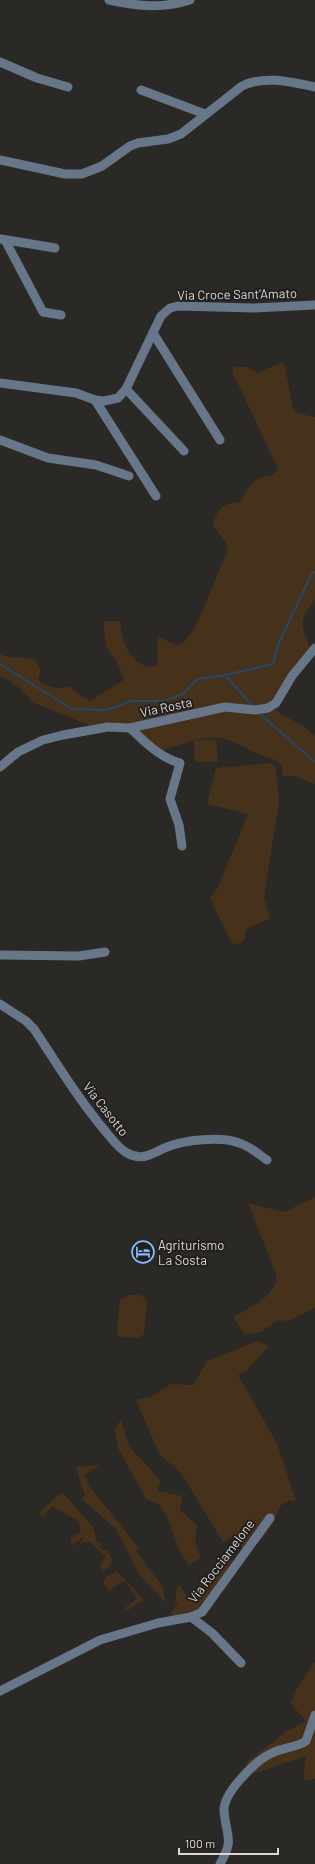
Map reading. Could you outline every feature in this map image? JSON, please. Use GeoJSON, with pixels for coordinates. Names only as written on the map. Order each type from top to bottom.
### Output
{"type":"FeatureCollection","features":[{"type":"Feature","properties":{"kind":"street"},"geometry":{"type":"LineString","coordinates":[[109,0],[147,7],[176,5],[190,0]]}},
{"type":"Feature","properties":{"kind":"street"},"geometry":{"type":"LineString","coordinates":[[147,7],[156,0]]}},
{"type":"Feature","properties":{"kind":"street"},"geometry":{"type":"LineString","coordinates":[[0,62],[38,78],[68,87]]}},
{"type":"Feature","properties":{"kind":"street"},"geometry":{"type":"LineString","coordinates":[[0,160],[65,174],[82,174],[102,166],[130,146],[138,143],[174,138],[242,86],[252,81],[267,79],[315,87]]}},
{"type":"Feature","properties":{"kind":"street"},"geometry":{"type":"LineString","coordinates":[[141,90],[205,114]]}},
{"type":"Feature","properties":{"kind":"street"},"geometry":{"type":"LineString","coordinates":[[3,239],[55,248]]}},
{"type":"Feature","properties":{"kind":"street"},"geometry":{"type":"LineString","coordinates":[[3,239],[43,312],[61,315]]}},
{"type":"Feature","properties":{"kind":"street","name":"Via Croce Sant'Amato"},"geometry":{"type":"LineString","coordinates":[[0,383],[76,393],[95,400],[111,400],[123,394],[165,311],[178,306],[254,308],[315,305]]}},
{"type":"Feature","properties":{"kind":"street"},"geometry":{"type":"LineString","coordinates":[[153,333],[220,440]]}},
{"type":"Feature","properties":{"kind":"street"},"geometry":{"type":"LineString","coordinates":[[126,389],[184,450]]}},
{"type":"Feature","properties":{"kind":"street"},"geometry":{"type":"LineString","coordinates":[[95,400],[156,496]]}},
{"type":"Feature","properties":{"kind":"street"},"geometry":{"type":"LineString","coordinates":[[0,440],[48,458],[96,465],[129,476]]}},
{"type":"Feature","properties":{"kind":"street","name":"Via Rosta"},"geometry":{"type":"LineString","coordinates":[[0,767],[18,752],[44,740],[63,734],[108,727],[130,728],[225,707],[255,710],[268,708],[276,702],[292,676],[315,648]]}},
{"type":"Feature","properties":{"kind":"street"},"geometry":{"type":"LineString","coordinates":[[130,728],[158,753],[168,760],[180,763],[170,799],[179,825],[182,846]]}},
{"type":"Feature","properties":{"kind":"street"},"geometry":{"type":"LineString","coordinates":[[0,956],[79,956],[105,952]]}},
{"type":"Feature","properties":{"kind":"street","name":"Via Casotto"},"geometry":{"type":"LineString","coordinates":[[0,1004],[26,1021],[98,1123],[117,1145],[127,1153],[146,1157],[167,1147],[188,1142],[218,1140],[239,1143],[253,1149],[267,1160]]}},
{"type":"Feature","properties":{"kind":"street","name":"Via Rocciamelone"},"geometry":{"type":"LineString","coordinates":[[0,1691],[100,1640],[158,1623],[191,1617],[202,1612],[270,1518]]}},
{"type":"Feature","properties":{"kind":"street","name":"Via Rocciamelone"},"geometry":{"type":"LineString","coordinates":[[191,1617],[212,1633],[241,1663]]}},
{"type":"Feature","properties":{"kind":"street"},"geometry":{"type":"LineString","coordinates":[[220,1864],[230,1846],[224,1810],[230,1792],[264,1758],[271,1753],[306,1741],[315,1715]]}},
{"type":"Feature","properties":{"kind":"shaded area"},"geometry":{"type":"Polygon","coordinates":[[[282,362],[285,366],[293,409],[297,413],[315,417],[315,599],[306,613],[303,622],[304,632],[310,647],[273,701],[266,707],[226,705],[132,725],[91,726],[34,703],[18,687],[0,675],[0,654],[10,657],[27,658],[36,661],[41,670],[38,679],[41,682],[57,688],[69,686],[89,701],[124,680],[119,666],[106,646],[103,621],[120,621],[125,645],[133,658],[146,666],[155,667],[158,662],[157,636],[176,645],[185,641],[195,628],[227,552],[227,544],[213,526],[216,515],[221,508],[229,504],[240,502],[256,480],[273,475],[278,469],[232,371],[234,367],[247,367],[257,373],[282,362]]]}},
{"type":"Feature","properties":{"kind":"shaded area"},"geometry":{"type":"Polygon","coordinates":[[[274,709],[301,725],[315,736],[315,784],[294,776],[285,777],[283,775],[281,764],[277,761],[259,755],[234,742],[224,739],[202,739],[156,751],[143,747],[135,736],[135,730],[221,711],[274,709]]]}},
{"type":"Feature","properties":{"kind":"shaded area"},"geometry":{"type":"Polygon","coordinates":[[[216,739],[218,762],[195,762],[194,741],[216,739]]]}},
{"type":"Feature","properties":{"kind":"shaded area"},"geometry":{"type":"Polygon","coordinates":[[[271,763],[276,768],[279,802],[264,897],[270,919],[247,928],[244,940],[238,945],[231,942],[210,898],[217,889],[248,814],[207,804],[216,768],[271,763]]]}},
{"type":"Feature","properties":{"kind":"shaded area"},"geometry":{"type":"Polygon","coordinates":[[[315,1197],[315,1308],[288,1321],[278,1320],[261,1332],[245,1335],[233,1317],[266,1296],[271,1291],[277,1277],[248,1203],[284,1212],[315,1197]]]}},
{"type":"Feature","properties":{"kind":"shaded area"},"geometry":{"type":"Polygon","coordinates":[[[130,1295],[139,1295],[144,1297],[147,1304],[144,1334],[139,1338],[119,1337],[117,1332],[120,1300],[130,1295]]]}},
{"type":"Feature","properties":{"kind":"shaded area"},"geometry":{"type":"Polygon","coordinates":[[[258,1341],[269,1346],[246,1371],[238,1375],[277,1443],[296,1501],[289,1500],[281,1505],[272,1526],[245,1558],[238,1534],[223,1542],[181,1473],[159,1454],[136,1400],[151,1397],[171,1384],[193,1385],[207,1361],[258,1341]]]}},
{"type":"Feature","properties":{"kind":"shaded area"},"geometry":{"type":"Polygon","coordinates":[[[121,1420],[129,1446],[161,1481],[157,1491],[182,1496],[180,1510],[197,1525],[195,1540],[200,1558],[189,1565],[180,1552],[167,1517],[159,1505],[146,1499],[118,1448],[115,1428],[121,1420]]]}},
{"type":"Feature","properties":{"kind":"shaded area"},"geometry":{"type":"Polygon","coordinates":[[[100,1465],[85,1475],[89,1486],[139,1548],[135,1550],[163,1587],[166,1603],[139,1574],[116,1529],[82,1499],[85,1496],[76,1467],[100,1465]]]}},
{"type":"Feature","properties":{"kind":"shaded area"},"geometry":{"type":"Polygon","coordinates":[[[62,1492],[93,1527],[97,1543],[102,1542],[99,1549],[105,1545],[101,1550],[107,1549],[113,1562],[104,1571],[99,1566],[106,1557],[90,1542],[83,1542],[75,1552],[84,1537],[71,1546],[71,1538],[81,1531],[78,1521],[52,1506],[42,1517],[39,1512],[62,1492]]]}},
{"type":"Feature","properties":{"kind":"shaded area"},"geometry":{"type":"Polygon","coordinates":[[[236,1560],[201,1610],[185,1615],[173,1616],[171,1613],[178,1603],[175,1602],[177,1587],[180,1585],[187,1597],[191,1596],[216,1562],[236,1560]]]}},
{"type":"Feature","properties":{"kind":"shaded area"},"geometry":{"type":"Polygon","coordinates":[[[115,1569],[144,1600],[128,1610],[124,1609],[137,1598],[126,1582],[122,1581],[109,1591],[103,1583],[107,1576],[116,1573],[115,1569]]]}},
{"type":"Feature","properties":{"kind":"shaded area"},"geometry":{"type":"Polygon","coordinates":[[[315,1662],[315,1779],[303,1780],[306,1756],[249,1775],[246,1763],[284,1733],[306,1721],[291,1704],[296,1689],[315,1662]]]}},
{"type":"Feature","properties":{"kind":"waterway"},"geometry":{"type":"LineString","coordinates":[[225,675],[273,664],[278,645],[311,575],[315,571]]}},
{"type":"Feature","properties":{"kind":"waterway"},"geometry":{"type":"LineString","coordinates":[[0,664],[72,709],[107,710],[131,701],[164,701],[183,694],[197,679],[225,675],[252,705]]}},
{"type":"Feature","properties":{"kind":"waterway"},"geometry":{"type":"LineString","coordinates":[[261,715],[315,762]]}},
{"type":"Feature","properties":{"kind":"place","name":"Agriturismo La Sosta"},"geometry":{"type":"Point","coordinates":[143,1252]}}]}
